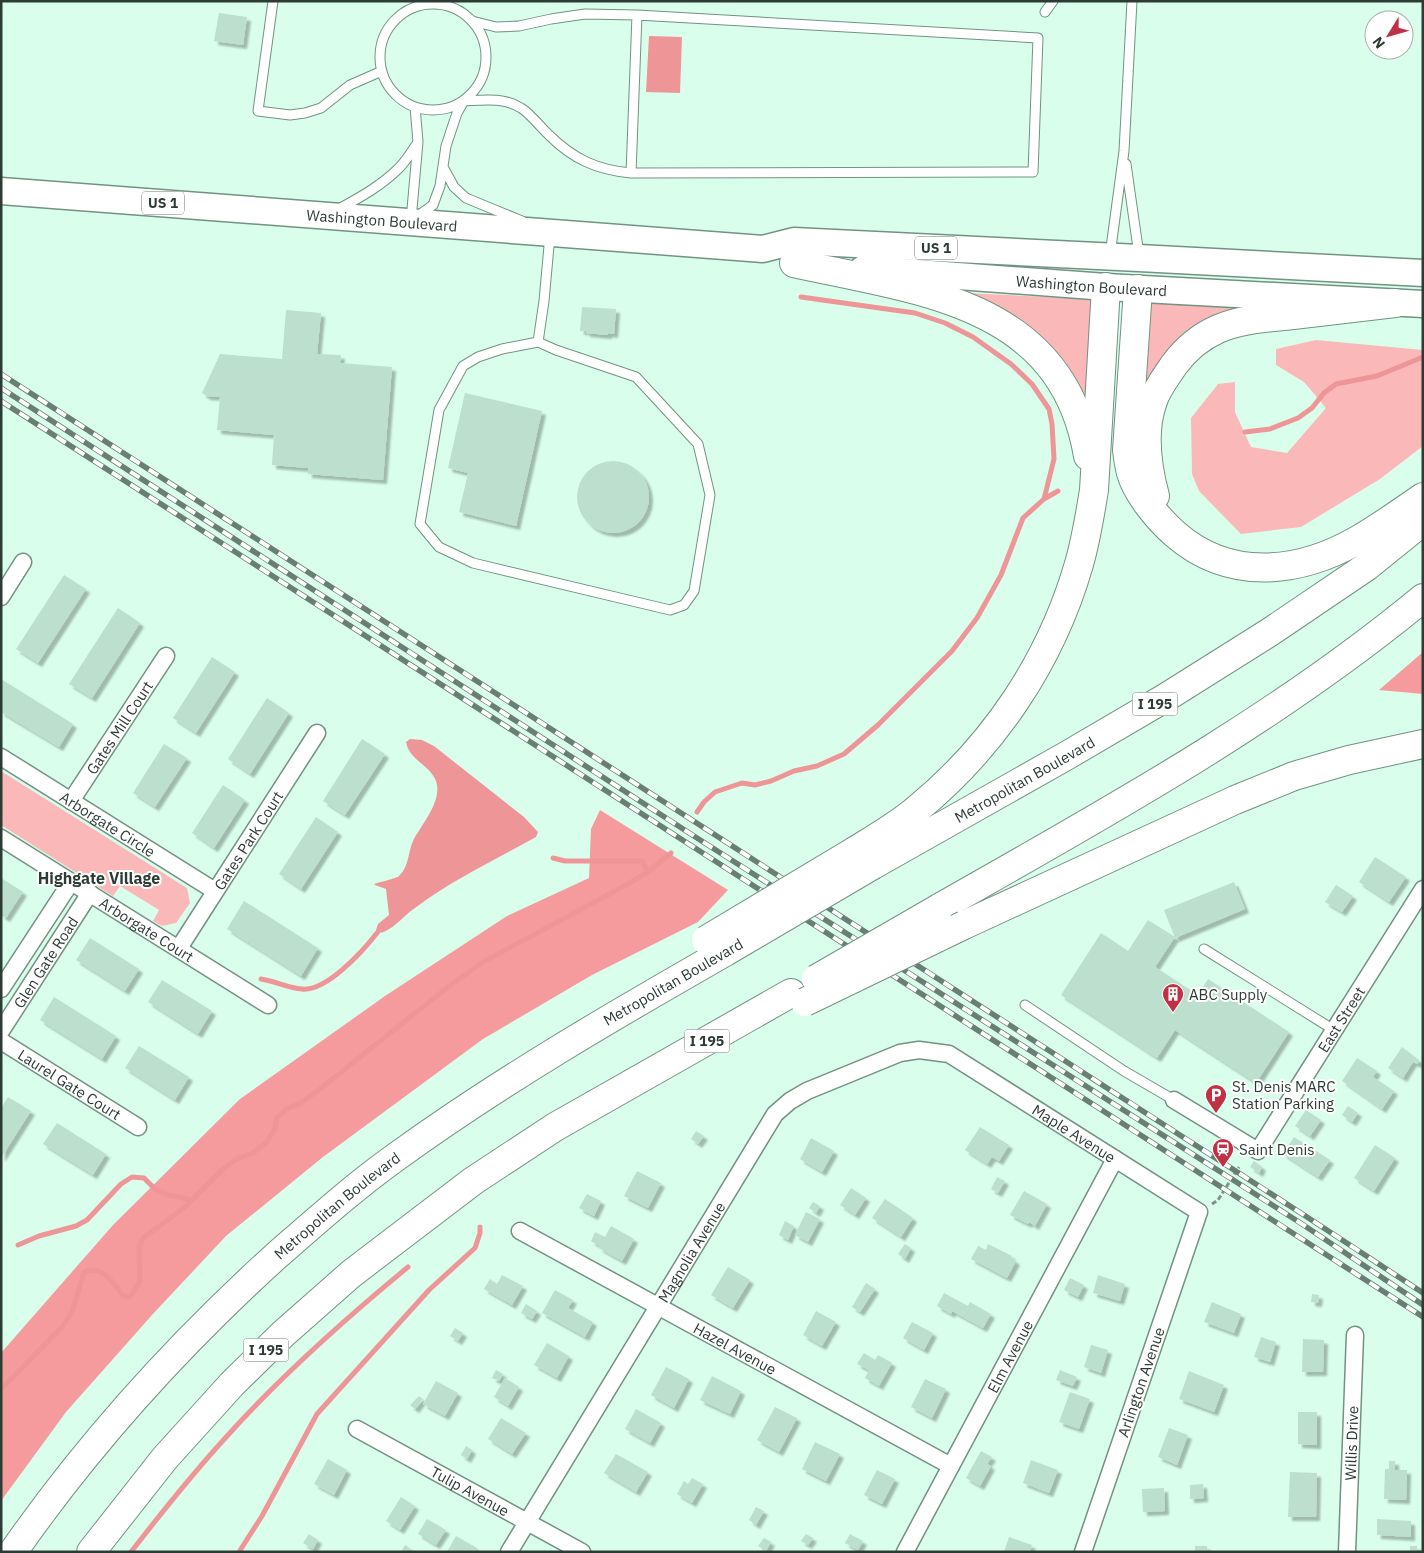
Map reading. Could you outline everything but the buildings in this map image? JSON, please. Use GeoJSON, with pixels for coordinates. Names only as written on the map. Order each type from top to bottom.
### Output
{"type":"FeatureCollection","features":[{"type":"Feature","properties":{"kind":"highway"},"geometry":{"type":"LineString","coordinates":[[794,263],[923,291],[962,304],[994,319],[1018,335],[1041,355],[1060,379],[1085,437],[1094,490]]}},
{"type":"Feature","properties":{"kind":"highway"},"geometry":{"type":"LineString","coordinates":[[863,859],[968,762],[997,728],[1023,690],[1046,649],[1068,599],[1080,562],[1094,490],[1106,287]]}},
{"type":"Feature","properties":{"kind":"highway"},"geometry":{"type":"LineString","coordinates":[[1138,289],[1127,450],[1131,473],[1139,491],[1165,525],[1190,548],[1234,564],[1265,569],[1294,565],[1323,556],[1355,542],[1423,497]]}},
{"type":"Feature","properties":{"kind":"highway"},"geometry":{"type":"LineString","coordinates":[[1165,525],[1157,505],[1149,468],[1147,446],[1148,421],[1153,402],[1163,380],[1185,353],[1198,341],[1218,329],[1249,320],[1395,303]]}},
{"type":"Feature","properties":{"kind":"highway","name":"Metropolitan Boulevard"},"geometry":{"type":"LineString","coordinates":[[13,1552],[49,1500],[118,1416],[178,1350],[240,1288],[311,1224],[394,1158],[457,1114],[625,1010],[716,946],[863,859],[1075,752],[1238,653],[1366,567],[1423,521]]}},
{"type":"Feature","properties":{"kind":"highway","name":"I 195"},"geometry":{"type":"LineString","coordinates":[[91,1552],[165,1458],[232,1384],[283,1334],[351,1274],[494,1166],[555,1127],[623,1089],[798,998],[939,908],[1104,814],[1206,753],[1310,684],[1423,598]]}},
{"type":"Feature","properties":{"kind":"highway"},"geometry":{"type":"LineString","coordinates":[[798,998],[964,925],[1235,800],[1294,776],[1349,760],[1423,744]]}},
{"type":"Feature","properties":{"kind":"main road","name":"Washington Boulevard"},"geometry":{"type":"LineString","coordinates":[[1,191],[763,249],[794,241],[1423,273]]}},
{"type":"Feature","properties":{"kind":"main road","name":"Washington Boulevard"},"geometry":{"type":"LineString","coordinates":[[763,249],[794,263],[1106,287],[1423,304]]}},
{"type":"Feature","properties":{"kind":"main road"},"geometry":{"type":"LineString","coordinates":[[1106,287],[1110,257]]}},
{"type":"Feature","properties":{"kind":"main road"},"geometry":{"type":"LineString","coordinates":[[1138,289],[1139,258]]}},
{"type":"Feature","properties":{"kind":"street"},"geometry":{"type":"LineString","coordinates":[[1,597],[23,562]]}},
{"type":"Feature","properties":{"kind":"street","name":"Gates Mill Court"},"geometry":{"type":"LineString","coordinates":[[71,801],[166,656]]}},
{"type":"Feature","properties":{"kind":"street","name":"Gates Park Court"},"geometry":{"type":"LineString","coordinates":[[179,948],[316,734]]}},
{"type":"Feature","properties":{"kind":"street","name":"Arborgate Circle"},"geometry":{"type":"LineString","coordinates":[[1,757],[215,891]]}},
{"type":"Feature","properties":{"kind":"street","name":"Arborgate Court"},"geometry":{"type":"LineString","coordinates":[[1,838],[268,1005]]}},
{"type":"Feature","properties":{"kind":"street","name":"Glen Gate Road"},"geometry":{"type":"LineString","coordinates":[[1,989],[72,882]]}},
{"type":"Feature","properties":{"kind":"street","name":"East Street"},"geometry":{"type":"LineString","coordinates":[[1174,1100],[1258,1151],[1423,889]]}},
{"type":"Feature","properties":{"kind":"street","name":"Glen Gate Road"},"geometry":{"type":"LineString","coordinates":[[1,1031],[90,893]]}},
{"type":"Feature","properties":{"kind":"street","name":"Laurel Gate Court"},"geometry":{"type":"LineString","coordinates":[[1,1041],[138,1127]]}},
{"type":"Feature","properties":{"kind":"street","name":"Magnolia Avenue"},"geometry":{"type":"LineString","coordinates":[[509,1552],[775,1114],[790,1101],[807,1091],[900,1053],[919,1050],[948,1054]]}},
{"type":"Feature","properties":{"kind":"street","name":"Maple Avenue"},"geometry":{"type":"LineString","coordinates":[[948,1054],[1199,1212]]}},
{"type":"Feature","properties":{"kind":"street","name":"Elm Avenue"},"geometry":{"type":"LineString","coordinates":[[905,1552],[1115,1159]]}},
{"type":"Feature","properties":{"kind":"street","name":"Arlington Avenue"},"geometry":{"type":"LineString","coordinates":[[1083,1552],[1199,1212]]}},
{"type":"Feature","properties":{"kind":"street","name":"Hazel Avenue"},"geometry":{"type":"LineString","coordinates":[[520,1230],[951,1466]]}},
{"type":"Feature","properties":{"kind":"street","name":"Willis Drive"},"geometry":{"type":"LineString","coordinates":[[1347,1552],[1355,1335]]}},
{"type":"Feature","properties":{"kind":"street","name":"Tulip Avenue"},"geometry":{"type":"LineString","coordinates":[[357,1430],[582,1552]]}},
{"type":"Feature","properties":{"kind":"lane"},"geometry":{"type":"LineString","coordinates":[[273,1],[258,111],[290,115],[306,113],[321,108],[350,85],[382,71]]}},
{"type":"Feature","properties":{"kind":"lane"},"geometry":{"type":"LineString","coordinates":[[1045,12],[1053,1]]}},
{"type":"Feature","properties":{"kind":"lane"},"geometry":{"type":"LineString","coordinates":[[1110,257],[1124,151],[1132,1]]}},
{"type":"Feature","properties":{"kind":"lane"},"geometry":{"type":"LineString","coordinates":[[441,4],[458,10],[472,21],[482,37],[486,54],[484,72],[476,89],[464,100],[449,108],[432,110],[416,107],[401,99],[389,86],[382,71],[380,54],[384,38],[392,23],[406,12],[423,5],[441,4]]}},
{"type":"Feature","properties":{"kind":"lane"},"geometry":{"type":"LineString","coordinates":[[464,100],[488,99],[508,102],[522,108],[568,152],[590,164],[611,171],[631,173],[1033,172],[1038,38],[637,15],[585,14],[520,26],[496,27],[472,21]]}},
{"type":"Feature","properties":{"kind":"lane"},"geometry":{"type":"LineString","coordinates":[[631,173],[637,15]]}},
{"type":"Feature","properties":{"kind":"lane"},"geometry":{"type":"LineString","coordinates":[[410,223],[433,204],[440,186],[448,138],[464,100]]}},
{"type":"Feature","properties":{"kind":"lane"},"geometry":{"type":"LineString","coordinates":[[410,223],[418,142],[416,107]]}},
{"type":"Feature","properties":{"kind":"lane"},"geometry":{"type":"LineString","coordinates":[[325,216],[364,195],[385,180],[400,167],[418,142]]}},
{"type":"Feature","properties":{"kind":"lane"},"geometry":{"type":"LineString","coordinates":[[1124,151],[1139,258]]}},
{"type":"Feature","properties":{"kind":"lane"},"geometry":{"type":"LineString","coordinates":[[443,166],[454,187],[466,198],[550,233],[544,302],[538,342]]}},
{"type":"Feature","properties":{"kind":"lane"},"geometry":{"type":"LineString","coordinates":[[538,342],[636,377],[698,444],[710,495],[694,591],[684,605],[670,610],[473,564],[439,547],[420,524],[439,410],[463,366],[478,357],[502,349],[538,342]]}},
{"type":"Feature","properties":{"kind":"lane"},"geometry":{"type":"LineString","coordinates":[[1204,949],[1334,1030]]}},
{"type":"Feature","properties":{"kind":"lane"},"geometry":{"type":"LineString","coordinates":[[1025,1005],[1124,1071],[1174,1100]]}},
{"type":"Feature","properties":{"kind":"path"},"geometry":{"type":"LineString","coordinates":[[1199,1212],[1218,1200],[1239,1167]]}},
{"type":"Feature","properties":{"kind":"shaded area"},"geometry":{"type":"Polygon","coordinates":[[[649,36],[682,37],[680,93],[646,92],[649,36]]]}},
{"type":"Feature","properties":{"kind":"shaded area"},"geometry":{"type":"Polygon","coordinates":[[[966,293],[1089,299],[1094,301],[1088,418],[966,293]]]}},
{"type":"Feature","properties":{"kind":"shaded area"},"geometry":{"type":"Polygon","coordinates":[[[1152,302],[1256,309],[1145,390],[1148,305],[1152,302]]]}},
{"type":"Feature","properties":{"kind":"shaded area"},"geometry":{"type":"Polygon","coordinates":[[[1316,340],[1423,350],[1423,446],[1380,479],[1301,527],[1241,534],[1199,491],[1192,474],[1191,418],[1218,384],[1235,382],[1235,412],[1251,447],[1287,453],[1326,408],[1304,382],[1276,365],[1276,349],[1316,340]]]}},
{"type":"Feature","properties":{"kind":"shaded area"},"geometry":{"type":"Polygon","coordinates":[[[1423,652],[1423,694],[1379,690],[1423,652]]]}},
{"type":"Feature","properties":{"kind":"shaded area"},"geometry":{"type":"Polygon","coordinates":[[[410,739],[422,740],[434,746],[524,817],[538,832],[536,837],[429,898],[387,931],[377,933],[378,924],[389,915],[386,889],[374,884],[397,877],[402,872],[407,864],[411,845],[434,805],[436,797],[436,781],[433,775],[411,753],[406,742],[410,739]]]}},
{"type":"Feature","properties":{"kind":"shaded area"},"geometry":{"type":"Polygon","coordinates":[[[1,771],[187,888],[190,903],[176,923],[162,926],[153,921],[159,910],[120,886],[113,896],[1,825],[1,771]]]}},
{"type":"Feature","properties":{"kind":"shaded area"},"geometry":{"type":"Polygon","coordinates":[[[600,810],[728,890],[698,922],[592,975],[483,1039],[323,1157],[226,1236],[152,1315],[66,1412],[1,1501],[1,1353],[113,1225],[240,1099],[385,996],[507,916],[589,878],[591,829],[600,810]]]}},
{"type":"Feature","properties":{"kind":"waterway"},"geometry":{"type":"LineString","coordinates":[[801,297],[915,313],[945,323],[973,337],[1011,364],[1032,384],[1049,409],[1054,459],[1044,499]]}},
{"type":"Feature","properties":{"kind":"waterway"},"geometry":{"type":"LineString","coordinates":[[1245,432],[1270,429],[1298,418],[1312,408],[1324,393],[1336,384],[1377,376],[1423,357]]}},
{"type":"Feature","properties":{"kind":"waterway"},"geometry":{"type":"LineString","coordinates":[[697,812],[715,792],[742,783],[755,785],[771,781],[794,771],[817,766],[844,754],[878,725],[952,651],[977,618],[1001,575],[1023,518],[1044,499],[1058,491]]}},
{"type":"Feature","properties":{"kind":"waterway"},"geometry":{"type":"LineString","coordinates":[[1,1389],[63,1326],[73,1309],[84,1272],[91,1270],[102,1273],[107,1276],[123,1296],[130,1297],[140,1281],[139,1247],[143,1238],[184,1208],[223,1169],[236,1159],[253,1153],[267,1142],[275,1128],[277,1118],[285,1110],[302,1102],[320,1089],[448,987],[483,962],[628,884],[648,872],[671,853]]}},
{"type":"Feature","properties":{"kind":"waterway"},"geometry":{"type":"LineString","coordinates":[[553,858],[565,861],[642,861],[648,872]]}},
{"type":"Feature","properties":{"kind":"waterway"},"geometry":{"type":"LineString","coordinates":[[261,979],[302,989],[312,988],[322,984],[343,969],[377,933]]}},
{"type":"Feature","properties":{"kind":"waterway"},"geometry":{"type":"LineString","coordinates":[[18,1245],[39,1236],[76,1226],[87,1220],[121,1184],[132,1177],[144,1178],[155,1189],[169,1195],[192,1200]]}},
{"type":"Feature","properties":{"kind":"waterway"},"geometry":{"type":"LineString","coordinates":[[239,1552],[262,1516],[317,1414],[429,1290],[475,1248],[480,1227]]}},
{"type":"Feature","properties":{"kind":"waterway"},"geometry":{"type":"LineString","coordinates":[[131,1552],[215,1449],[270,1390],[408,1267]]}},
{"type":"Feature","properties":{"kind":"railway"},"geometry":{"type":"LineString","coordinates":[[1,374],[1423,1293]]}},
{"type":"Feature","properties":{"kind":"railway"},"geometry":{"type":"LineString","coordinates":[[1,388],[697,838],[1302,1224],[1423,1305]]}},
{"type":"Feature","properties":{"kind":"railway"},"geometry":{"type":"LineString","coordinates":[[1,401],[1423,1317]]}},
{"type":"Feature","properties":{"kind":"place","name":"ABC Supply"},"geometry":{"type":"Point","coordinates":[1173,1013]}},
{"type":"Feature","properties":{"kind":"place","name":"St. Denis MARC Station Parking"},"geometry":{"type":"Point","coordinates":[1216,1114]}},
{"type":"Feature","properties":{"kind":"place","name":"Saint Denis"},"geometry":{"type":"Point","coordinates":[1223,1168]}},
{"type":"Feature","properties":{"kind":"district","name":"Highgate Village"},"geometry":{"type":"Point","coordinates":[99,878]}}]}
